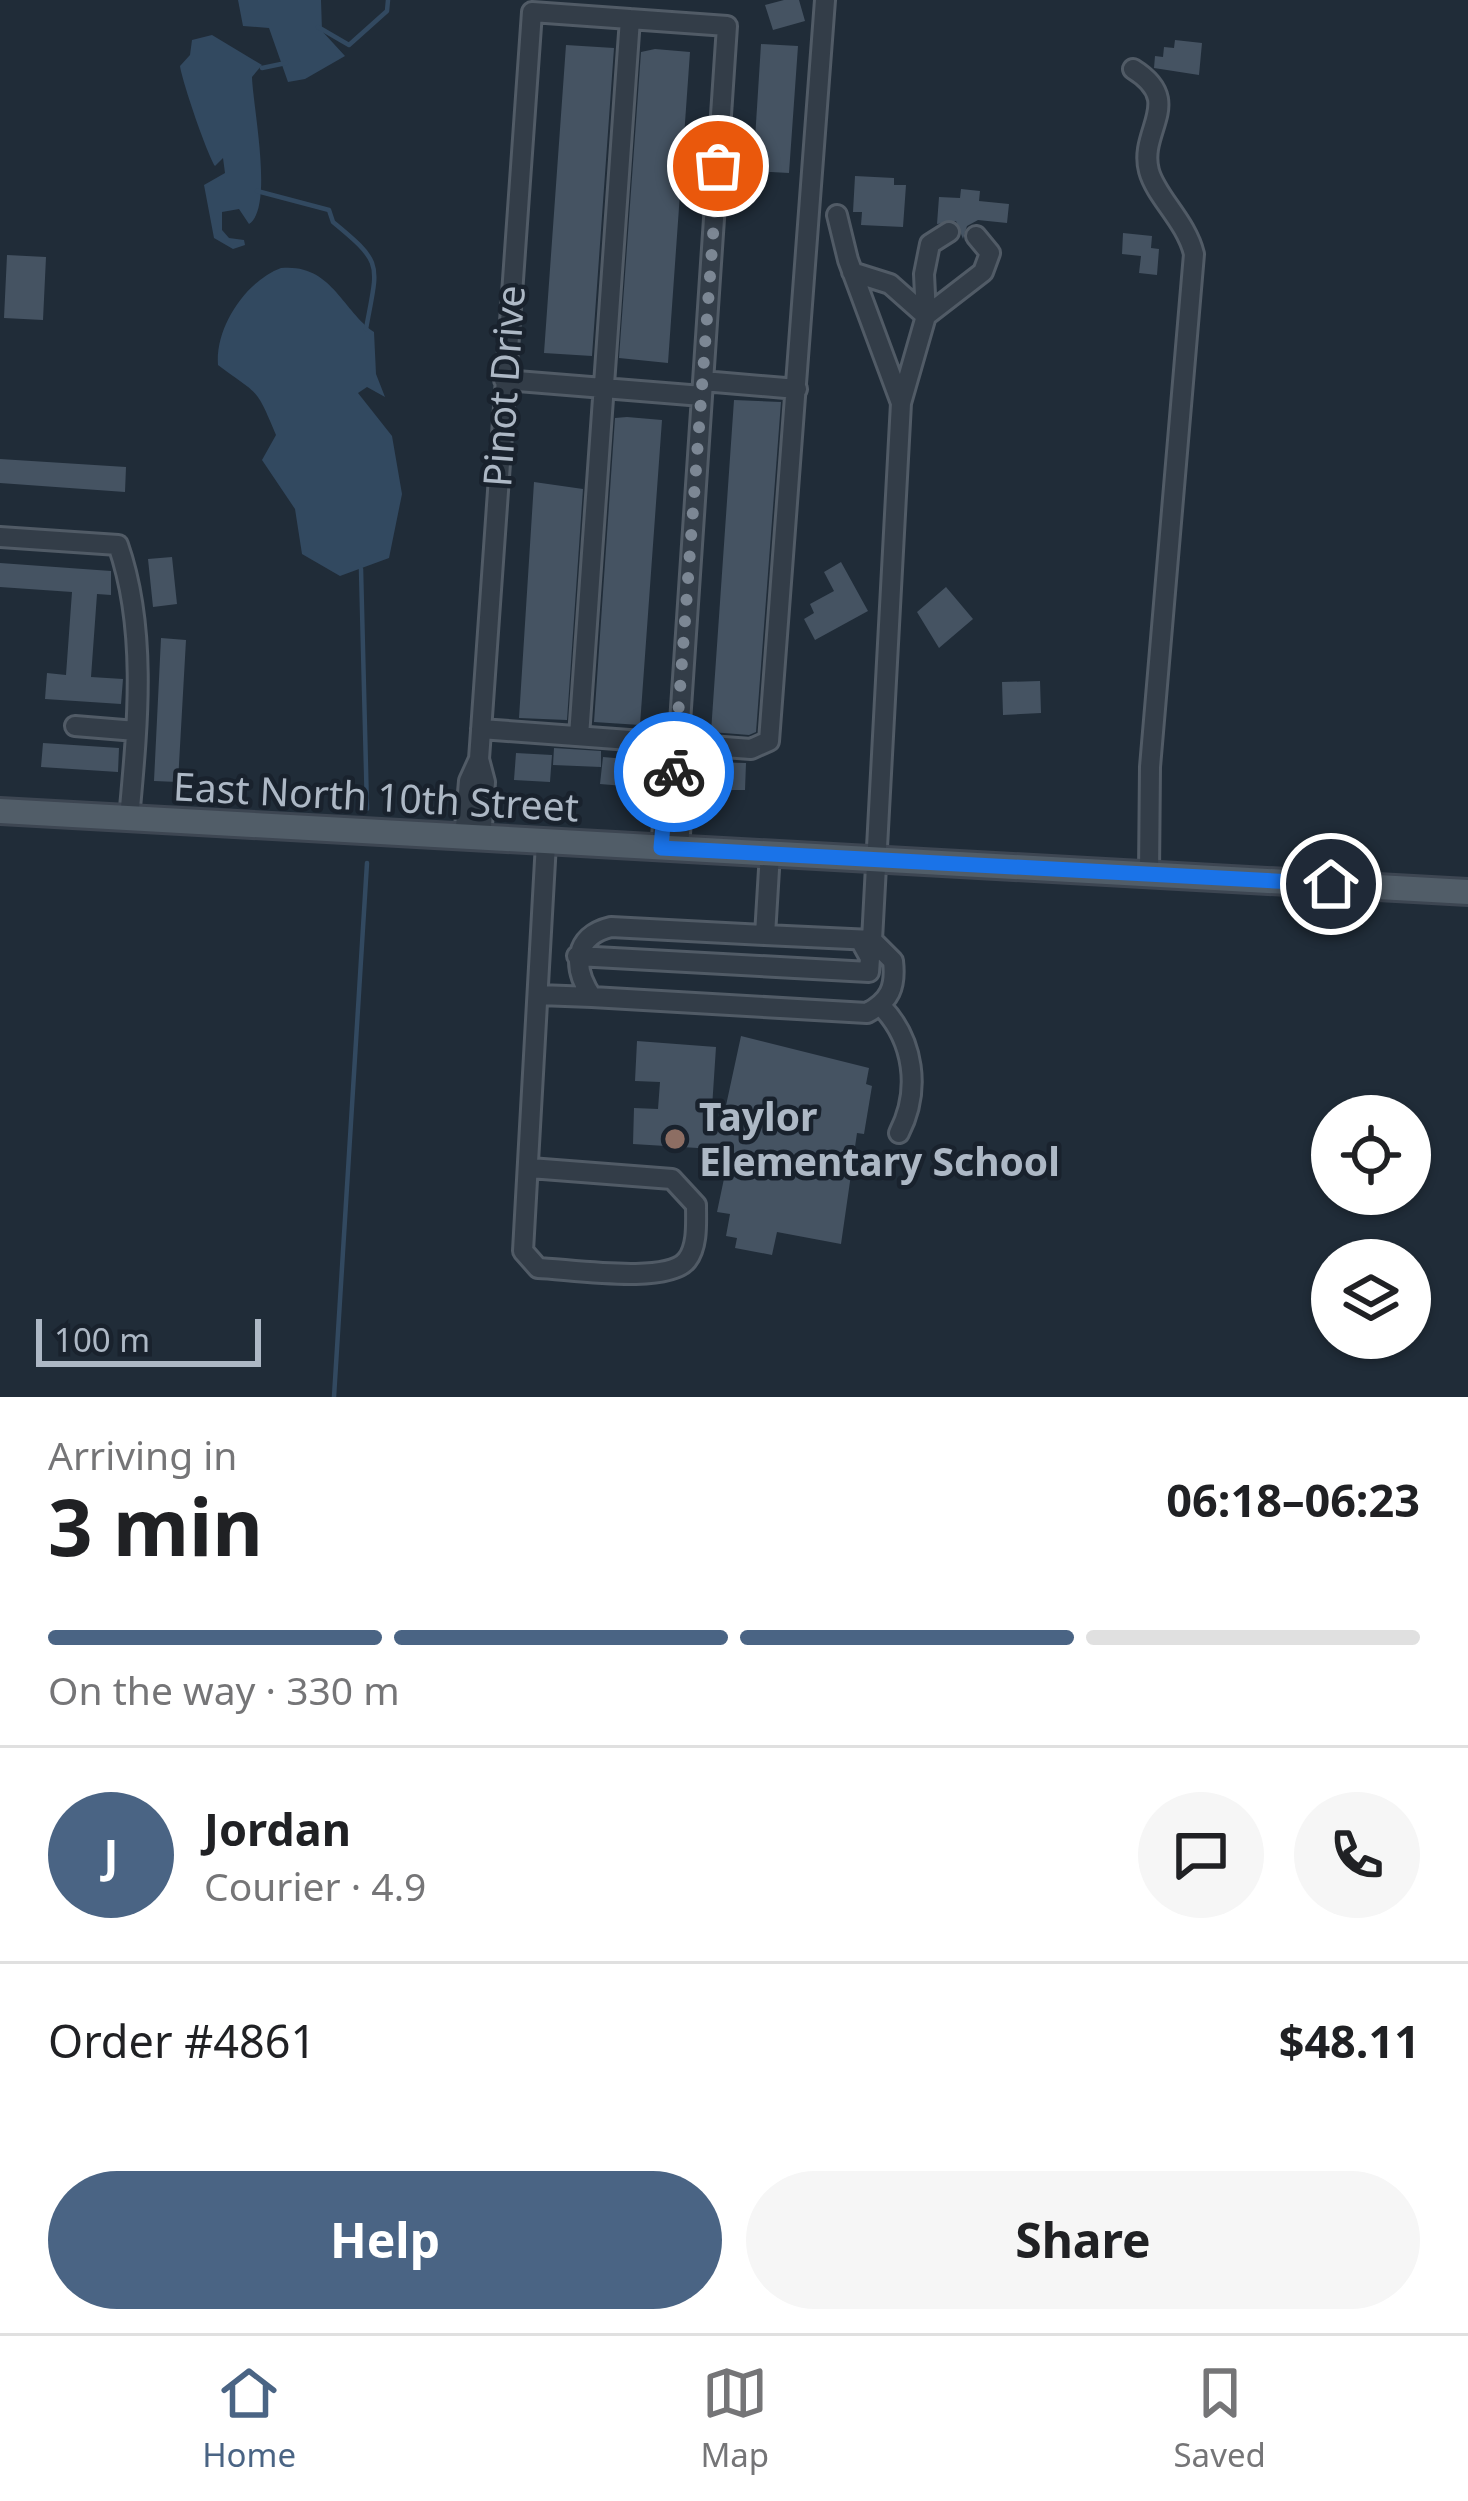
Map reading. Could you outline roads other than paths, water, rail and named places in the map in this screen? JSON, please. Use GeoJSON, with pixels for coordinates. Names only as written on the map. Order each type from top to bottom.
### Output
{"type":"FeatureCollection","features":[{"type":"Feature","properties":{"kind":"main road","name":"East North 10th Street"},"geometry":{"type":"LineString","coordinates":[[0,811],[1468,892]]}},
{"type":"Feature","properties":{"kind":"street"},"geometry":{"type":"LineString","coordinates":[[481,729],[752,749],[769,741],[825,0]]}},
{"type":"Feature","properties":{"kind":"street"},"geometry":{"type":"LineString","coordinates":[[528,6],[722,29],[678,743],[682,790],[670,849]]}},
{"type":"Feature","properties":{"kind":"street","name":"Pinot Drive"},"geometry":{"type":"LineString","coordinates":[[473,839],[485,782],[479,759],[528,6]]}},
{"type":"Feature","properties":{"kind":"street"},"geometry":{"type":"LineString","coordinates":[[579,736],[630,19]]}},
{"type":"Feature","properties":{"kind":"street"},"geometry":{"type":"LineString","coordinates":[[1133,69],[1155,86],[1159,103],[1148,155],[1151,177],[1190,236],[1194,254],[1150,767],[1149,873]]}},
{"type":"Feature","properties":{"kind":"street"},"geometry":{"type":"LineString","coordinates":[[837,215],[852,272],[902,403]]}},
{"type":"Feature","properties":{"kind":"street"},"geometry":{"type":"LineString","coordinates":[[577,956],[869,972],[866,940],[877,856],[902,403],[926,316],[929,244],[949,232]]}},
{"type":"Feature","properties":{"kind":"street"},"geometry":{"type":"LineString","coordinates":[[926,316],[983,272],[990,253],[976,236]]}},
{"type":"Feature","properties":{"kind":"street"},"geometry":{"type":"LineString","coordinates":[[852,272],[890,284],[926,316]]}},
{"type":"Feature","properties":{"kind":"street"},"geometry":{"type":"LineString","coordinates":[[504,380],[603,388],[797,389]]}},
{"type":"Feature","properties":{"kind":"street"},"geometry":{"type":"LineString","coordinates":[[0,537],[118,544],[128,572],[136,731],[129,819]]}},
{"type":"Feature","properties":{"kind":"street"},"geometry":{"type":"LineString","coordinates":[[75,726],[136,731]]}},
{"type":"Feature","properties":{"kind":"street"},"geometry":{"type":"LineString","coordinates":[[530,1168],[672,1179],[696,1204],[691,1255],[679,1268],[658,1274],[538,1268],[523,1251],[546,843]]}},
{"type":"Feature","properties":{"kind":"street"},"geometry":{"type":"LineString","coordinates":[[765,934],[770,853]]}},
{"type":"Feature","properties":{"kind":"street"},"geometry":{"type":"LineString","coordinates":[[538,995],[867,1012],[881,1006],[892,992],[892,961],[866,940],[611,927],[593,932],[577,956]]}},
{"type":"Feature","properties":{"kind":"street"},"geometry":{"type":"LineString","coordinates":[[577,956],[592,998]]}},
{"type":"Feature","properties":{"kind":"street"},"geometry":{"type":"LineString","coordinates":[[881,1006],[899,1025],[910,1051],[908,1115],[899,1133]]}},
{"type":"Feature","properties":{"kind":"water"},"geometry":{"type":"Polygon","coordinates":[[[238,0],[321,0],[322,31],[345,56],[305,79],[288,82],[269,28],[243,26],[238,0]]]}},
{"type":"Feature","properties":{"kind":"water"},"geometry":{"type":"Polygon","coordinates":[[[212,35],[262,65],[252,77],[260,199],[249,224],[239,209],[222,212],[222,230],[229,238],[244,240],[245,245],[233,249],[214,238],[204,185],[225,173],[223,158],[215,166],[180,66],[190,55],[192,40],[212,35]]]}},
{"type":"Feature","properties":{"kind":"water"},"geometry":{"type":"Polygon","coordinates":[[[281,268],[298,268],[324,280],[374,332],[376,374],[385,397],[367,387],[358,393],[392,436],[402,494],[389,558],[340,576],[302,554],[295,509],[262,460],[276,435],[269,419],[254,393],[218,365],[222,336],[235,307],[256,283],[281,268]]]}},
{"type":"Feature","properties":{"kind":"waterway"},"geometry":{"type":"LineString","coordinates":[[318,27],[349,45],[387,11],[388,0]]}},
{"type":"Feature","properties":{"kind":"waterway"},"geometry":{"type":"LineString","coordinates":[[262,68],[286,63]]}},
{"type":"Feature","properties":{"kind":"waterway"},"geometry":{"type":"LineString","coordinates":[[257,191],[329,210],[333,222],[369,257],[374,277],[366,329]]}},
{"type":"Feature","properties":{"kind":"waterway"},"geometry":{"type":"LineString","coordinates":[[361,569],[367,809]]}},
{"type":"Feature","properties":{"kind":"waterway"},"geometry":{"type":"LineString","coordinates":[[334,1397],[367,863]]}},
{"type":"Feature","properties":{"kind":"place","name":"Taylor Elementary School"},"geometry":{"type":"Point","coordinates":[675,1139]}}]}
